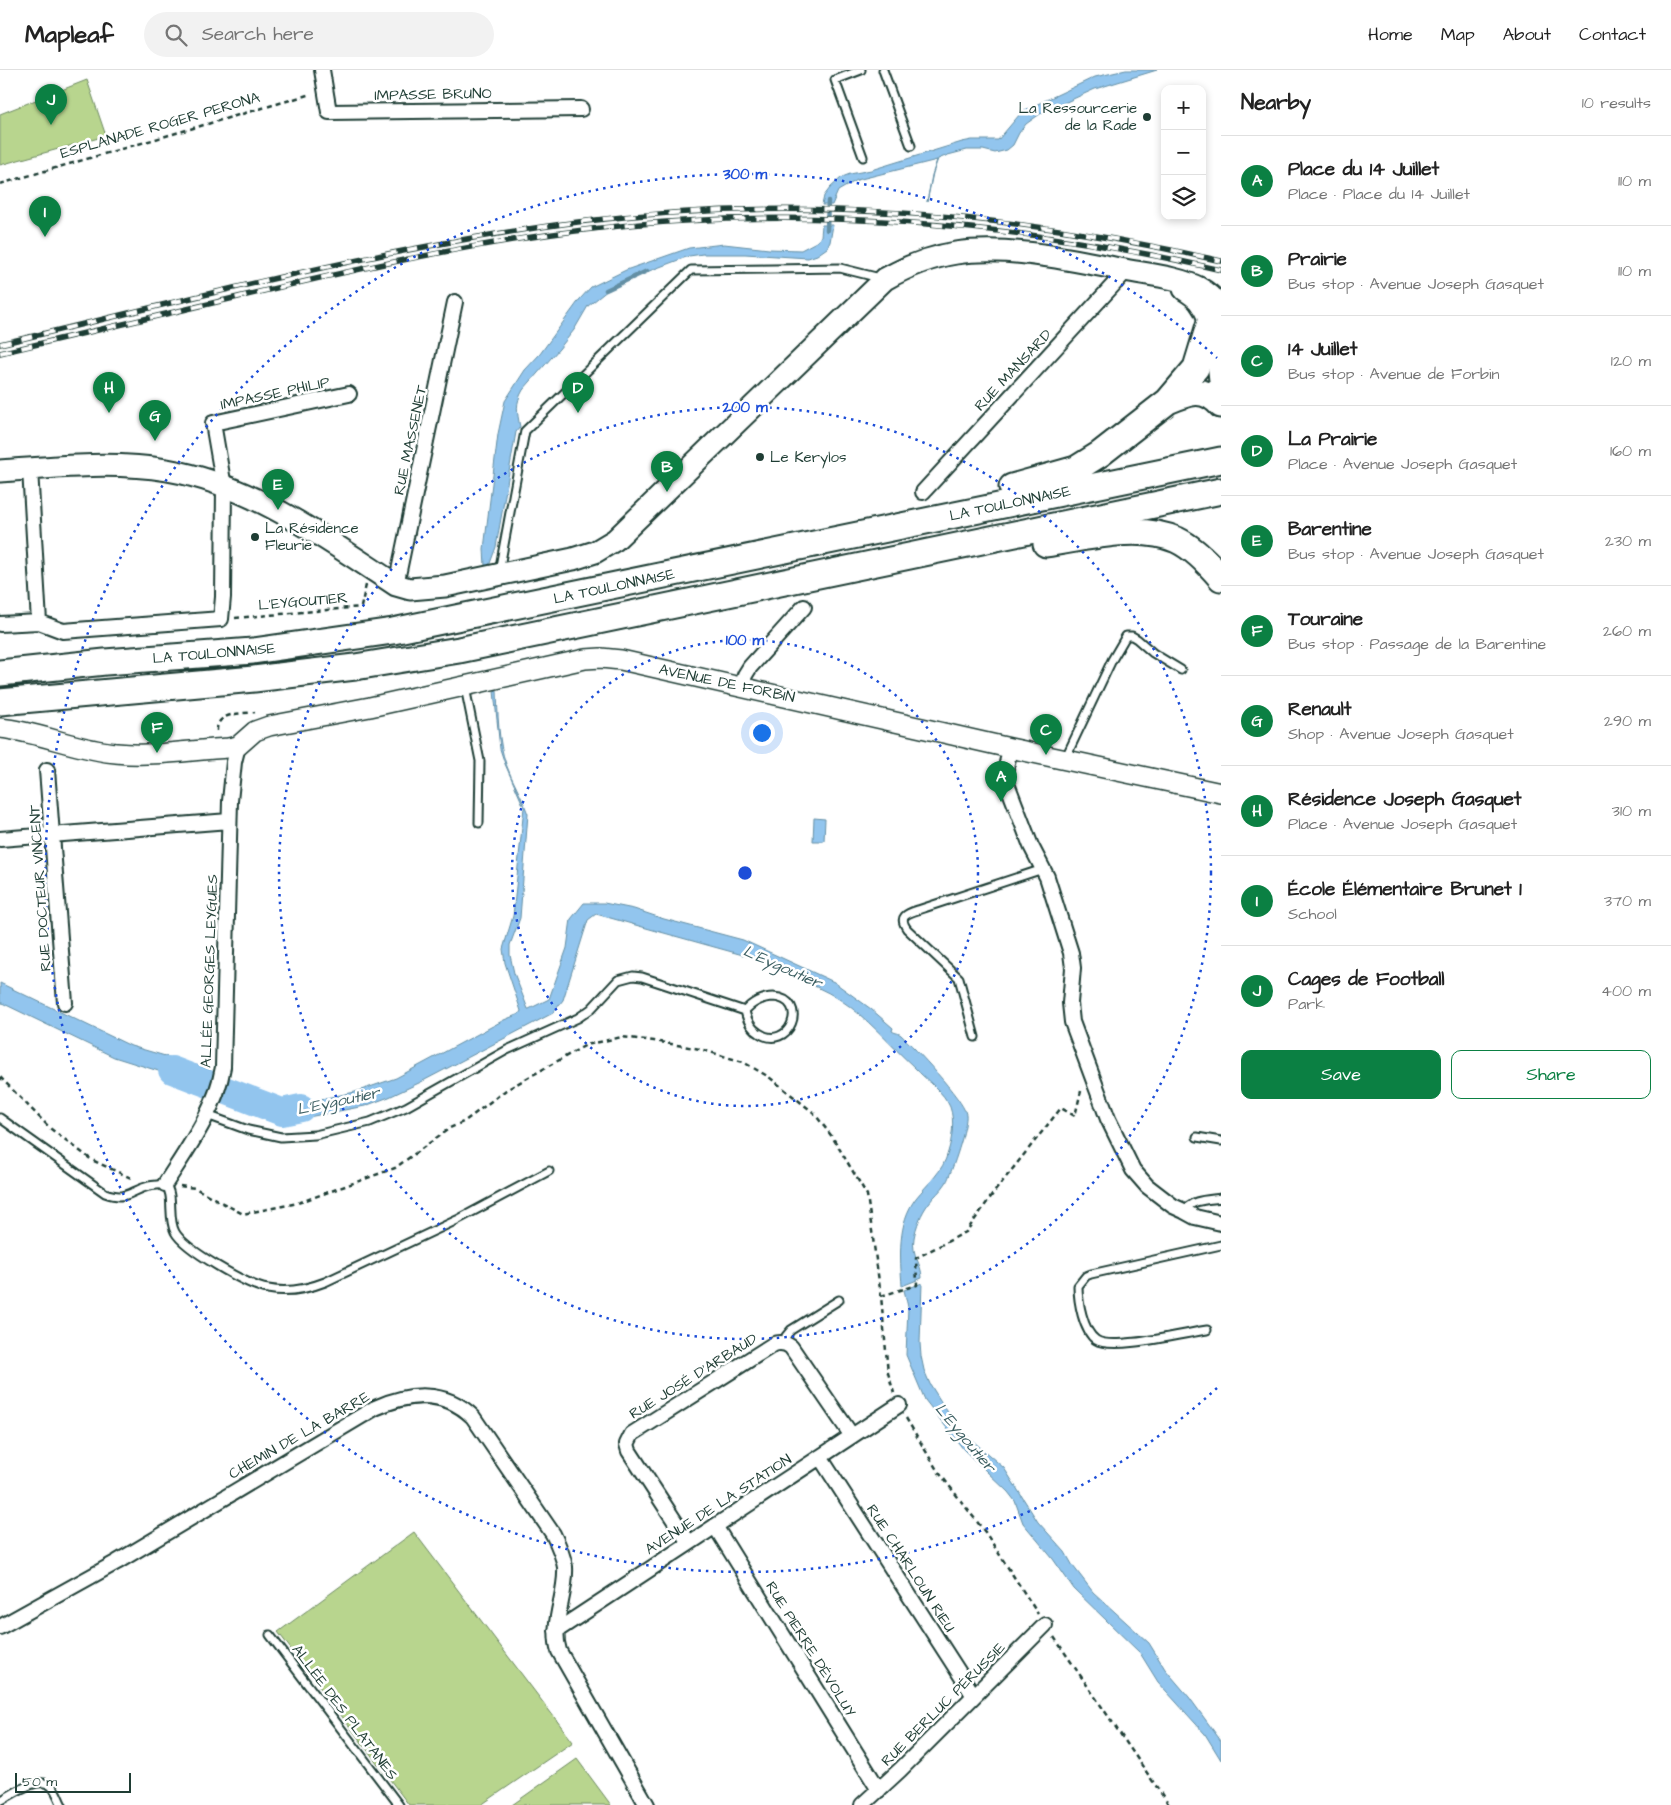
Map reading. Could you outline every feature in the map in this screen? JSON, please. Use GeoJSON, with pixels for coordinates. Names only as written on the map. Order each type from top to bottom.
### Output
{"type":"FeatureCollection","features":[{"type":"Feature","properties":{"kind":"highway"},"geometry":{"type":"LineString","coordinates":[[748,558],[1076,469],[1100,454],[1168,401],[1196,368],[1217,308]]}},
{"type":"Feature","properties":{"kind":"highway"},"geometry":{"type":"LineString","coordinates":[[1168,401],[1197,391],[1207,395],[1221,405]]}},
{"type":"Feature","properties":{"kind":"highway","name":"LA TOULONNAISE"},"geometry":{"type":"LineString","coordinates":[[0,673],[105,662],[253,651],[393,632],[1221,460]]}},
{"type":"Feature","properties":{"kind":"highway","name":"LA TOULONNAISE"},"geometry":{"type":"LineString","coordinates":[[0,702],[254,679],[355,667],[478,646],[1221,491]]}},
{"type":"Feature","properties":{"kind":"highway"},"geometry":{"type":"LineString","coordinates":[[855,568],[1109,534],[1133,533],[1157,535],[1177,540],[1196,553],[1221,578]]}},
{"type":"Feature","properties":{"kind":"main road"},"geometry":{"type":"LineString","coordinates":[[0,471],[94,466],[143,467],[200,478],[250,496],[300,522],[396,585],[410,589],[445,586],[573,559],[595,552],[616,540],[885,280],[909,266],[934,257],[958,252],[1012,252],[1164,277],[1199,301],[1217,308],[1217,347],[1221,390]]}},
{"type":"Feature","properties":{"kind":"street","name":"IMPASSE BRUNO"},"geometry":{"type":"LineString","coordinates":[[322,70],[329,112],[581,109]]}},
{"type":"Feature","properties":{"kind":"street","name":"RUE MANSARD"},"geometry":{"type":"LineString","coordinates":[[923,492],[1127,270]]}},
{"type":"Feature","properties":{"kind":"street","name":"RUE MASSENET"},"geometry":{"type":"LineString","coordinates":[[396,585],[456,302]]}},
{"type":"Feature","properties":{"kind":"street","name":"IMPASSE PHILIP"},"geometry":{"type":"LineString","coordinates":[[224,487],[213,423],[348,394]]}},
{"type":"Feature","properties":{"kind":"street"},"geometry":{"type":"LineString","coordinates":[[30,469],[39,622]]}},
{"type":"Feature","properties":{"kind":"street"},"geometry":{"type":"LineString","coordinates":[[0,624],[39,622],[63,631],[221,619],[224,487]]}},
{"type":"Feature","properties":{"kind":"street"},"geometry":{"type":"LineString","coordinates":[[742,686],[745,675],[755,661],[804,607]]}},
{"type":"Feature","properties":{"kind":"street","name":"AVENUE DE FORBIN"},"geometry":{"type":"LineString","coordinates":[[238,746],[255,731],[270,726],[370,707],[592,658],[621,660],[1010,748],[1221,793]]}},
{"type":"Feature","properties":{"kind":"street"},"geometry":{"type":"LineString","coordinates":[[0,728],[23,732],[73,746],[117,754],[157,753],[238,746]]}},
{"type":"Feature","properties":{"kind":"street","name":"ALLÉE GEORGES LEYGUES"},"geometry":{"type":"LineString","coordinates":[[165,1184],[206,1115],[215,1096],[223,1066],[229,821],[234,762],[238,746]]}},
{"type":"Feature","properties":{"kind":"street"},"geometry":{"type":"LineString","coordinates":[[1010,748],[1005,772],[1006,780],[1031,846],[1044,869],[1071,953],[1070,1003],[1072,1022],[1108,1119],[1133,1170],[1155,1193],[1195,1217],[1221,1223]]}},
{"type":"Feature","properties":{"kind":"street","name":"RUE DOCTEUR VINCENT"},"geometry":{"type":"LineString","coordinates":[[47,770],[64,1003]]}},
{"type":"Feature","properties":{"kind":"street"},"geometry":{"type":"LineString","coordinates":[[0,839],[229,821]]}},
{"type":"Feature","properties":{"kind":"street","name":"RUE JOSÉ D'ARBAUD"},"geometry":{"type":"LineString","coordinates":[[689,1543],[630,1451],[627,1444],[629,1437],[774,1344],[785,1344]]}},
{"type":"Feature","properties":{"kind":"street"},"geometry":{"type":"LineString","coordinates":[[785,1344],[791,1347],[852,1436]]}},
{"type":"Feature","properties":{"kind":"street","name":"CHEMIN DE LA BARRE"},"geometry":{"type":"LineString","coordinates":[[0,1628],[117,1562],[359,1417],[389,1402],[402,1398],[425,1396],[442,1399],[457,1404],[474,1417],[553,1534],[563,1556],[565,1567],[556,1631],[557,1644],[563,1659],[647,1805]]}},
{"type":"Feature","properties":{"kind":"street","name":"AVENUE DE LA STATION"},"geometry":{"type":"LineString","coordinates":[[556,1631],[899,1405]]}},
{"type":"Feature","properties":{"kind":"street","name":"RUE CHARLOUN RIEU"},"geometry":{"type":"LineString","coordinates":[[820,1457],[974,1696]]}},
{"type":"Feature","properties":{"kind":"street","name":"RUE PIERRE DÉVOLUY"},"geometry":{"type":"LineString","coordinates":[[715,1526],[879,1790]]}},
{"type":"Feature","properties":{"kind":"street","name":"RUE BERLUC PÉRUSSIE"},"geometry":{"type":"LineString","coordinates":[[862,1805],[1045,1625]]}},
{"type":"Feature","properties":{"kind":"lane"},"geometry":{"type":"LineString","coordinates":[[860,70],[835,80],[863,157]]}},
{"type":"Feature","properties":{"kind":"lane"},"geometry":{"type":"LineString","coordinates":[[884,70],[911,146]]}},
{"type":"Feature","properties":{"kind":"lane"},"geometry":{"type":"LineString","coordinates":[[499,574],[525,431],[690,270],[840,268],[885,280]]}},
{"type":"Feature","properties":{"kind":"lane"},"geometry":{"type":"LineString","coordinates":[[1065,760],[1112,660],[1126,636],[1134,637],[1153,653],[1181,670]]}},
{"type":"Feature","properties":{"kind":"lane"},"geometry":{"type":"LineString","coordinates":[[464,686],[480,761],[479,823]]}},
{"type":"Feature","properties":{"kind":"lane"},"geometry":{"type":"LineString","coordinates":[[975,1037],[960,980],[907,929],[903,919],[906,915],[920,909],[1044,869]]}},
{"type":"Feature","properties":{"kind":"lane"},"geometry":{"type":"LineString","coordinates":[[206,1115],[248,1130],[281,1137],[322,1134],[370,1122],[406,1107],[507,1050],[578,1018],[591,1009],[612,985],[624,977],[642,977],[745,1011]]}},
{"type":"Feature","properties":{"kind":"lane"},"geometry":{"type":"LineString","coordinates":[[770,997],[778,998],[790,1004],[793,1010],[793,1017],[788,1030],[783,1035],[770,1038],[762,1036],[754,1030],[749,1024],[745,1011],[752,1004],[763,999],[770,997]]}},
{"type":"Feature","properties":{"kind":"lane"},"geometry":{"type":"LineString","coordinates":[[0,1118],[105,1193],[127,1196],[149,1186],[165,1184],[170,1189],[170,1214],[173,1227],[184,1243],[201,1256],[269,1290],[306,1289],[325,1282],[457,1220],[548,1171]]}},
{"type":"Feature","properties":{"kind":"lane"},"geometry":{"type":"LineString","coordinates":[[1197,1137],[1221,1141]]}},
{"type":"Feature","properties":{"kind":"lane"},"geometry":{"type":"LineString","coordinates":[[1184,1211],[1193,1202],[1221,1198]]}},
{"type":"Feature","properties":{"kind":"lane"},"geometry":{"type":"LineString","coordinates":[[1207,1330],[1118,1344],[1100,1342],[1086,1327],[1078,1286],[1086,1276],[1096,1273],[1221,1245]]}},
{"type":"Feature","properties":{"kind":"lane"},"geometry":{"type":"LineString","coordinates":[[785,1344],[786,1336],[791,1330],[839,1300]]}},
{"type":"Feature","properties":{"kind":"lane","name":"ALLÉE DES PLATANES"},"geometry":{"type":"LineString","coordinates":[[270,1635],[399,1805]]}},
{"type":"Feature","properties":{"kind":"lane"},"geometry":{"type":"LineString","coordinates":[[0,1801],[29,1785],[42,1782],[52,1786],[62,1805]]}},
{"type":"Feature","properties":{"kind":"path","name":"ESPLANADE ROGER PERONA"},"geometry":{"type":"LineString","coordinates":[[0,184],[326,89]]}},
{"type":"Feature","properties":{"kind":"path","name":"L'EYGOUTIER"},"geometry":{"type":"LineString","coordinates":[[221,619],[361,607],[367,582],[373,586]]}},
{"type":"Feature","properties":{"kind":"path"},"geometry":{"type":"LineString","coordinates":[[182,1186],[195,1188],[243,1214],[298,1203],[395,1168],[506,1090],[586,1044],[622,1037],[700,1049],[743,1062],[769,1077],[814,1113],[833,1138],[867,1195],[882,1296],[888,1373],[899,1405],[937,1470],[985,1532],[1045,1625],[1169,1805]]}},
{"type":"Feature","properties":{"kind":"path"},"geometry":{"type":"LineString","coordinates":[[0,1077],[51,1129],[92,1160],[133,1179]]}},
{"type":"Feature","properties":{"kind":"path"},"geometry":{"type":"LineString","coordinates":[[882,1296],[916,1285],[916,1258],[966,1232],[995,1191],[1061,1108],[1075,1116],[1082,1089],[1088,1096]]}},
{"type":"Feature","properties":{"kind":"green space"},"geometry":{"type":"Polygon","coordinates":[[[87,80],[106,136],[0,165],[0,114],[87,80]]]}},
{"type":"Feature","properties":{"kind":"green space"},"geometry":{"type":"Polygon","coordinates":[[[414,1532],[573,1742],[481,1805],[409,1805],[278,1632],[414,1532]]]}},
{"type":"Feature","properties":{"kind":"green space"},"geometry":{"type":"Polygon","coordinates":[[[577,1759],[611,1805],[512,1805],[577,1759]]]}},
{"type":"Feature","properties":{"kind":"water"},"geometry":{"type":"Polygon","coordinates":[[[1126,70],[1157,70],[1095,89],[1040,114],[1026,124],[1013,145],[1007,150],[995,153],[983,150],[967,150],[938,159],[927,202],[932,175],[937,160],[857,180],[838,191],[832,205],[822,205],[824,196],[842,177],[962,142],[998,140],[1020,114],[1027,109],[1095,77],[1126,70]]]}},
{"type":"Feature","properties":{"kind":"water"},"geometry":{"type":"Polygon","coordinates":[[[822,225],[833,225],[827,248],[817,255],[808,258],[745,254],[689,256],[613,286],[588,306],[574,330],[520,395],[517,408],[520,427],[516,432],[496,547],[489,566],[485,566],[484,549],[498,434],[505,401],[525,370],[540,354],[591,287],[626,270],[689,248],[724,244],[801,250],[818,241],[821,236],[822,225]]]}},
{"type":"Feature","properties":{"kind":"water","name":"L'Eygoutier"},"geometry":{"type":"Polygon","coordinates":[[[497,690],[503,755],[528,814],[520,918],[510,945],[510,955],[514,973],[528,1009],[549,999],[567,948],[571,919],[584,903],[604,903],[634,909],[743,940],[834,982],[871,1009],[893,1028],[892,1031],[900,1034],[907,1041],[948,1086],[966,1114],[962,1138],[949,1177],[944,1186],[926,1207],[916,1229],[913,1244],[922,1278],[902,1286],[901,1240],[910,1208],[943,1166],[946,1159],[952,1130],[952,1112],[939,1091],[859,1014],[828,993],[750,957],[596,914],[588,920],[563,1000],[553,1013],[421,1082],[365,1106],[293,1120],[241,1102],[242,1089],[251,1100],[257,1103],[282,1107],[355,1092],[396,1078],[504,1020],[519,1014],[521,1011],[505,963],[503,949],[513,916],[524,807],[505,764],[500,749],[494,691],[497,690]]]}},
{"type":"Feature","properties":{"kind":"water"},"geometry":{"type":"Polygon","coordinates":[[[814,818],[825,819],[824,841],[813,841],[814,818]]]}},
{"type":"Feature","properties":{"kind":"water"},"geometry":{"type":"Polygon","coordinates":[[[0,983],[131,1046],[210,1069],[206,1086],[114,1057],[0,1002],[0,983]]]}},
{"type":"Feature","properties":{"kind":"water","name":"L'Eygoutier"},"geometry":{"type":"Polygon","coordinates":[[[922,1283],[921,1356],[930,1384],[945,1408],[960,1429],[1004,1468],[1038,1522],[1065,1552],[1093,1592],[1149,1643],[1165,1669],[1189,1697],[1221,1741],[1221,1760],[1205,1734],[1158,1682],[1140,1653],[1074,1589],[1053,1559],[1023,1523],[1015,1501],[1008,1492],[964,1450],[925,1400],[906,1355],[908,1307],[904,1290],[922,1283]]]}},
{"type":"Feature","properties":{"kind":"waterway"},"geometry":{"type":"LineString","coordinates":[[827,230],[828,201]]}},
{"type":"Feature","properties":{"kind":"waterway"},"geometry":{"type":"LineString","coordinates":[[606,290],[647,271]]}},
{"type":"Feature","properties":{"kind":"waterway","name":"L'Eygoutier"},"geometry":{"type":"LineString","coordinates":[[172,1070],[282,1112],[301,1108]]}},
{"type":"Feature","properties":{"kind":"railway"},"geometry":{"type":"LineString","coordinates":[[0,344],[288,275],[432,245],[578,222],[658,214],[739,210],[901,213],[982,220],[1062,230],[1142,244],[1221,261]]}},
{"type":"Feature","properties":{"kind":"railway"},"geometry":{"type":"LineString","coordinates":[[0,353],[414,258],[575,231],[684,221],[819,219],[887,221],[954,226],[1088,244],[1221,270]]}},
{"type":"Feature","properties":{"kind":"place","name":"La Ressourcerie de la Rade"},"geometry":{"type":"Point","coordinates":[1147,117]}},
{"type":"Feature","properties":{"kind":"place","name":"Cages de Football"},"geometry":{"type":"Point","coordinates":[51,125]}},
{"type":"Feature","properties":{"kind":"place","name":"École Élémentaire Brunet 1"},"geometry":{"type":"Point","coordinates":[45,237]}},
{"type":"Feature","properties":{"kind":"place","name":"Résidence Joseph Gasquet"},"geometry":{"type":"Point","coordinates":[109,413]}},
{"type":"Feature","properties":{"kind":"place","name":"La Prairie"},"geometry":{"type":"Point","coordinates":[578,413]}},
{"type":"Feature","properties":{"kind":"place","name":"Renault"},"geometry":{"type":"Point","coordinates":[155,441]}},
{"type":"Feature","properties":{"kind":"place","name":"Le Kerylos"},"geometry":{"type":"Point","coordinates":[760,457]}},
{"type":"Feature","properties":{"kind":"place","name":"Prairie"},"geometry":{"type":"Point","coordinates":[667,492]}},
{"type":"Feature","properties":{"kind":"place","name":"Barentine"},"geometry":{"type":"Point","coordinates":[278,510]}},
{"type":"Feature","properties":{"kind":"place","name":"La Résidence Fleurie"},"geometry":{"type":"Point","coordinates":[255,537]}},
{"type":"Feature","properties":{"kind":"place","name":"Touraine"},"geometry":{"type":"Point","coordinates":[157,753]}},
{"type":"Feature","properties":{"kind":"place","name":"14 Juillet"},"geometry":{"type":"Point","coordinates":[1046,755]}},
{"type":"Feature","properties":{"kind":"place","name":"Place du 14 Juillet"},"geometry":{"type":"Point","coordinates":[1001,802]}}]}
